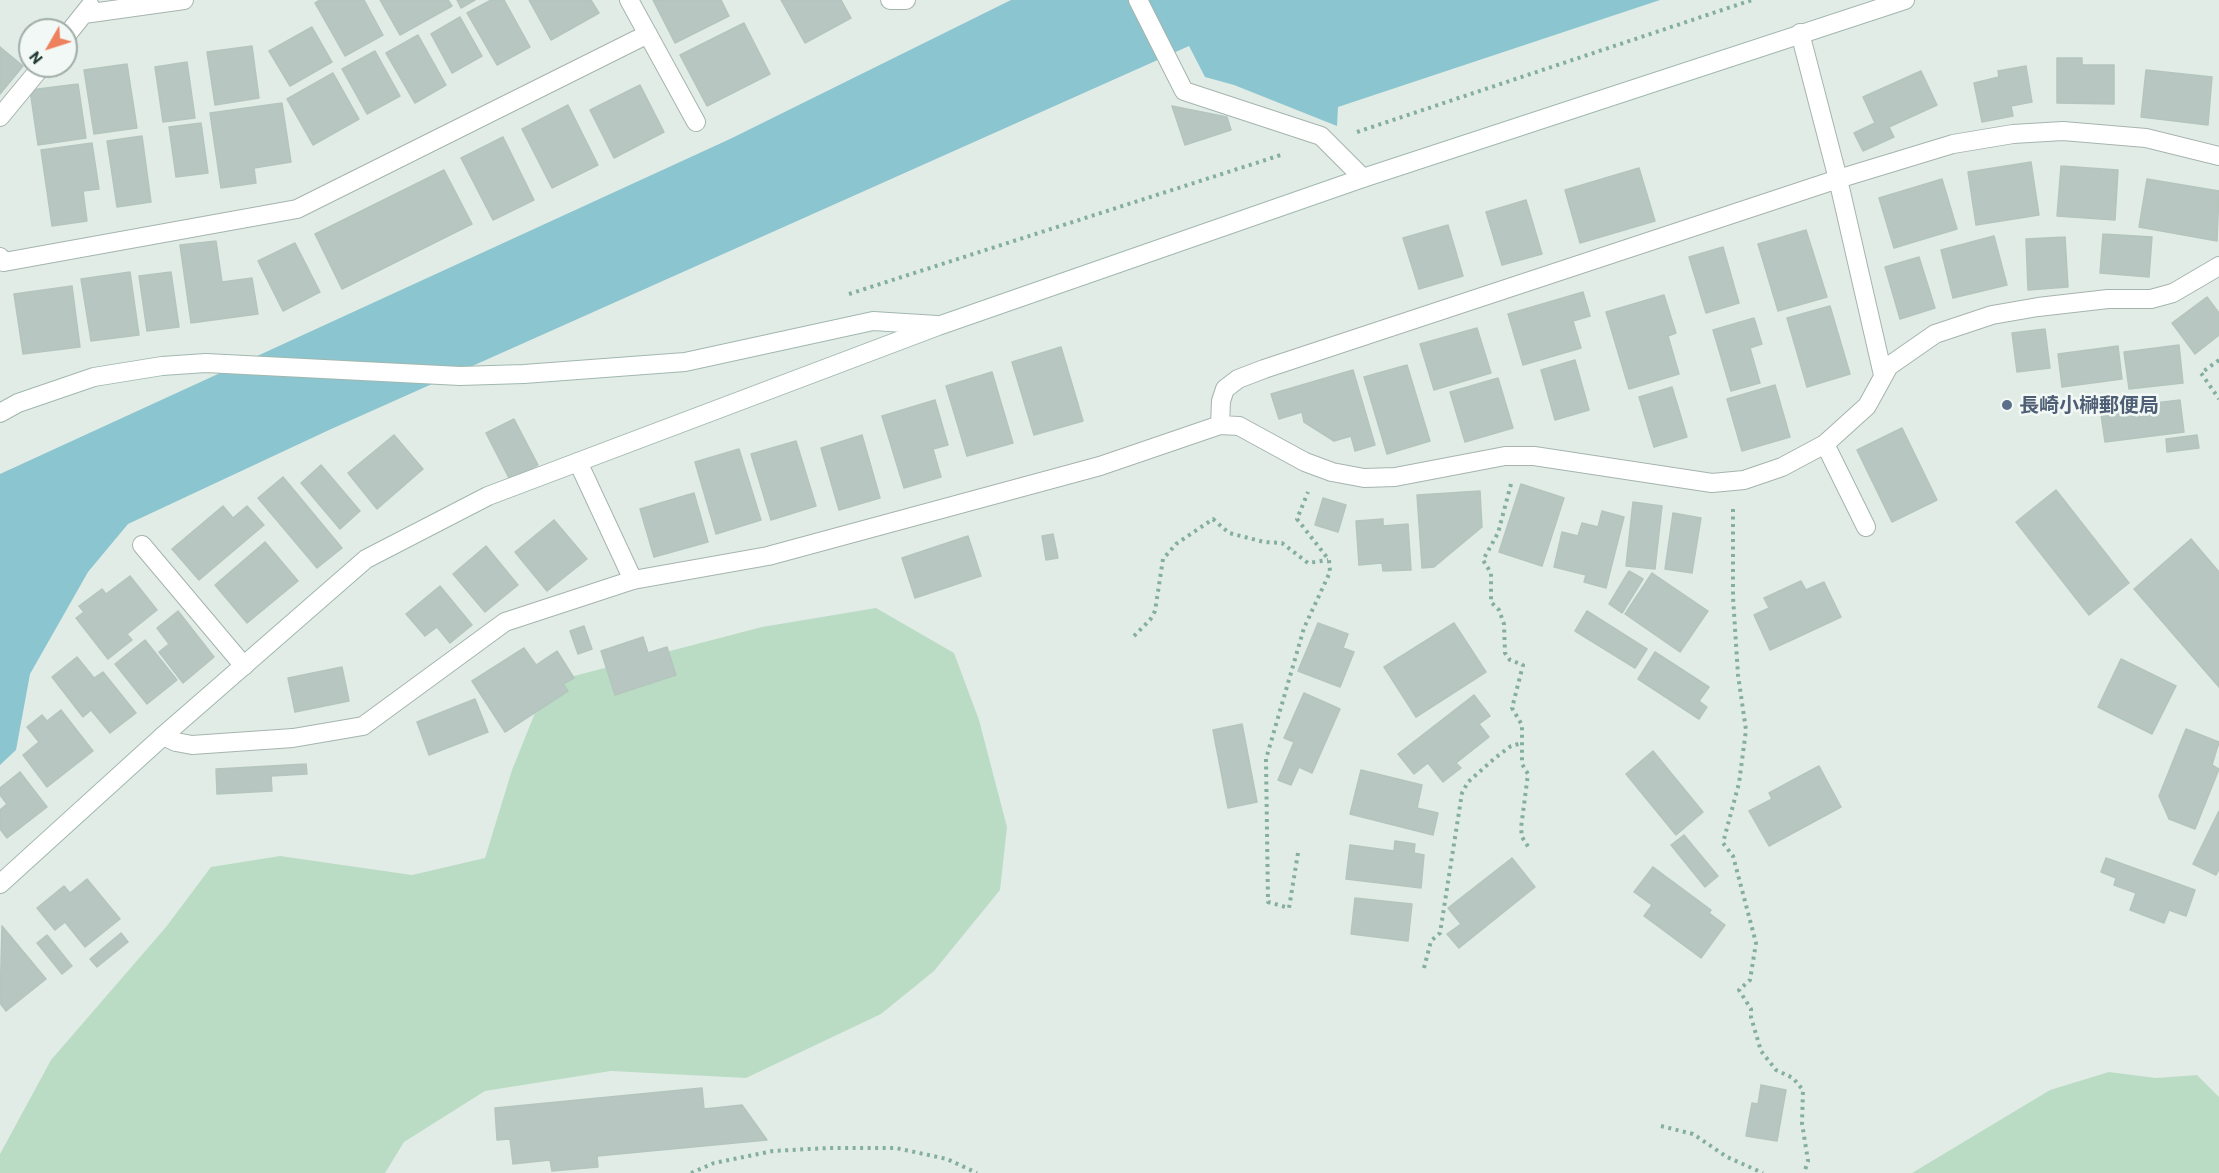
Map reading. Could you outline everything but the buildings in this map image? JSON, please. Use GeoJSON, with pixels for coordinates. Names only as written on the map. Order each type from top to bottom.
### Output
{"type":"FeatureCollection","features":[{"type":"Feature","properties":{"kind":"street"},"geometry":{"type":"LineString","coordinates":[[78,22],[90,7],[184,0]]}},
{"type":"Feature","properties":{"kind":"street"},"geometry":{"type":"LineString","coordinates":[[629,0],[696,122]]}},
{"type":"Feature","properties":{"kind":"street"},"geometry":{"type":"LineString","coordinates":[[890,0],[906,0]]}},
{"type":"Feature","properties":{"kind":"street"},"geometry":{"type":"LineString","coordinates":[[1138,0],[1184,91],[1321,136],[1363,178]]}},
{"type":"Feature","properties":{"kind":"street"},"geometry":{"type":"LineString","coordinates":[[0,884],[163,736],[366,559],[488,496],[938,326],[1363,178],[1905,0]]}},
{"type":"Feature","properties":{"kind":"street"},"geometry":{"type":"LineString","coordinates":[[1800,33],[1838,179],[1883,375]]}},
{"type":"Feature","properties":{"kind":"street"},"geometry":{"type":"LineString","coordinates":[[0,257],[4,262],[297,209],[648,34]]}},
{"type":"Feature","properties":{"kind":"street"},"geometry":{"type":"LineString","coordinates":[[0,117],[32,78]]}},
{"type":"Feature","properties":{"kind":"street"},"geometry":{"type":"LineString","coordinates":[[1220,425],[1221,401],[1225,389],[1238,379],[1838,179],[1953,144],[2013,134],[2063,131],[2146,138],[2219,156]]}},
{"type":"Feature","properties":{"kind":"street"},"geometry":{"type":"LineString","coordinates":[[163,736],[176,742],[192,745],[294,738],[363,726],[505,622],[633,580],[768,556],[1100,466],[1220,425],[1239,426],[1305,462],[1364,478],[1395,477],[1513,456],[1567,460],[1712,483],[1744,480],[1782,467],[1826,444],[1867,406],[1883,375],[1904,354],[1935,334],[1964,324],[2037,307],[2108,299],[2151,299],[2173,293],[2219,266]]}},
{"type":"Feature","properties":{"kind":"street"},"geometry":{"type":"LineString","coordinates":[[0,413],[18,403],[94,377],[132,370],[195,364],[460,376],[602,369],[685,362],[873,321],[938,326]]}},
{"type":"Feature","properties":{"kind":"street"},"geometry":{"type":"LineString","coordinates":[[1826,444],[1866,527]]}},
{"type":"Feature","properties":{"kind":"street"},"geometry":{"type":"LineString","coordinates":[[578,462],[633,580]]}},
{"type":"Feature","properties":{"kind":"street"},"geometry":{"type":"LineString","coordinates":[[142,545],[244,666]]}},
{"type":"Feature","properties":{"kind":"path"},"geometry":{"type":"LineString","coordinates":[[846,295],[1326,141],[1752,0]]}},
{"type":"Feature","properties":{"kind":"path"},"geometry":{"type":"LineString","coordinates":[[2219,360],[2201,373],[2219,399]]}},
{"type":"Feature","properties":{"kind":"path"},"geometry":{"type":"LineString","coordinates":[[1513,456],[1511,488],[1498,533],[1483,560],[1491,573],[1491,602],[1499,610],[1504,624],[1504,653],[1510,660],[1524,665],[1512,708],[1522,725],[1522,764],[1527,774],[1521,828],[1522,837],[1529,848]]}},
{"type":"Feature","properties":{"kind":"path"},"geometry":{"type":"LineString","coordinates":[[1298,853],[1289,908],[1268,902],[1266,759],[1304,628],[1330,572],[1329,560],[1297,519],[1318,466]]}},
{"type":"Feature","properties":{"kind":"path"},"geometry":{"type":"LineString","coordinates":[[1733,481],[1733,597],[1738,675],[1746,730],[1739,783],[1723,843],[1733,856],[1756,943],[1750,980],[1739,990],[1751,1009],[1750,1017],[1761,1051],[1776,1070],[1793,1078],[1803,1090],[1802,1123],[1808,1161],[1804,1173]]}},
{"type":"Feature","properties":{"kind":"path"},"geometry":{"type":"LineString","coordinates":[[1134,636],[1150,620],[1155,611],[1163,559],[1176,544],[1213,519],[1229,533],[1264,542],[1282,543],[1308,563],[1329,560]]}},
{"type":"Feature","properties":{"kind":"path"},"geometry":{"type":"LineString","coordinates":[[1424,968],[1431,942],[1440,933],[1462,793],[1468,782],[1494,758],[1510,746],[1522,743]]}},
{"type":"Feature","properties":{"kind":"path"},"geometry":{"type":"LineString","coordinates":[[1661,1126],[1693,1134],[1727,1157],[1762,1173]]}},
{"type":"Feature","properties":{"kind":"path"},"geometry":{"type":"LineString","coordinates":[[691,1173],[714,1163],[773,1151],[896,1148],[947,1159],[977,1173]]}},
{"type":"Feature","properties":{"kind":"green space"},"geometry":{"type":"Polygon","coordinates":[[[876,608],[954,653],[979,720],[1007,827],[1000,890],[934,971],[881,1014],[746,1078],[611,1071],[485,1091],[404,1142],[385,1173],[0,1173],[0,1154],[51,1060],[166,927],[211,867],[280,856],[412,875],[485,858],[512,770],[547,683],[762,627],[876,608]]]}},
{"type":"Feature","properties":{"kind":"green space"},"geometry":{"type":"Polygon","coordinates":[[[2109,1072],[2156,1078],[2197,1075],[2219,1097],[2219,1173],[1912,1173],[2050,1090],[2109,1072]]]}},
{"type":"Feature","properties":{"kind":"water"},"geometry":{"type":"Polygon","coordinates":[[[1011,0],[1660,0],[1338,107],[1337,126],[1234,85],[1205,77],[1189,46],[329,430],[128,524],[88,572],[30,674],[16,750],[0,765],[0,474],[730,139],[1011,0]]]}},
{"type":"Feature","properties":{"kind":"place","name":"長崎小榊郵便局"},"geometry":{"type":"Point","coordinates":[2007,405]}}]}
